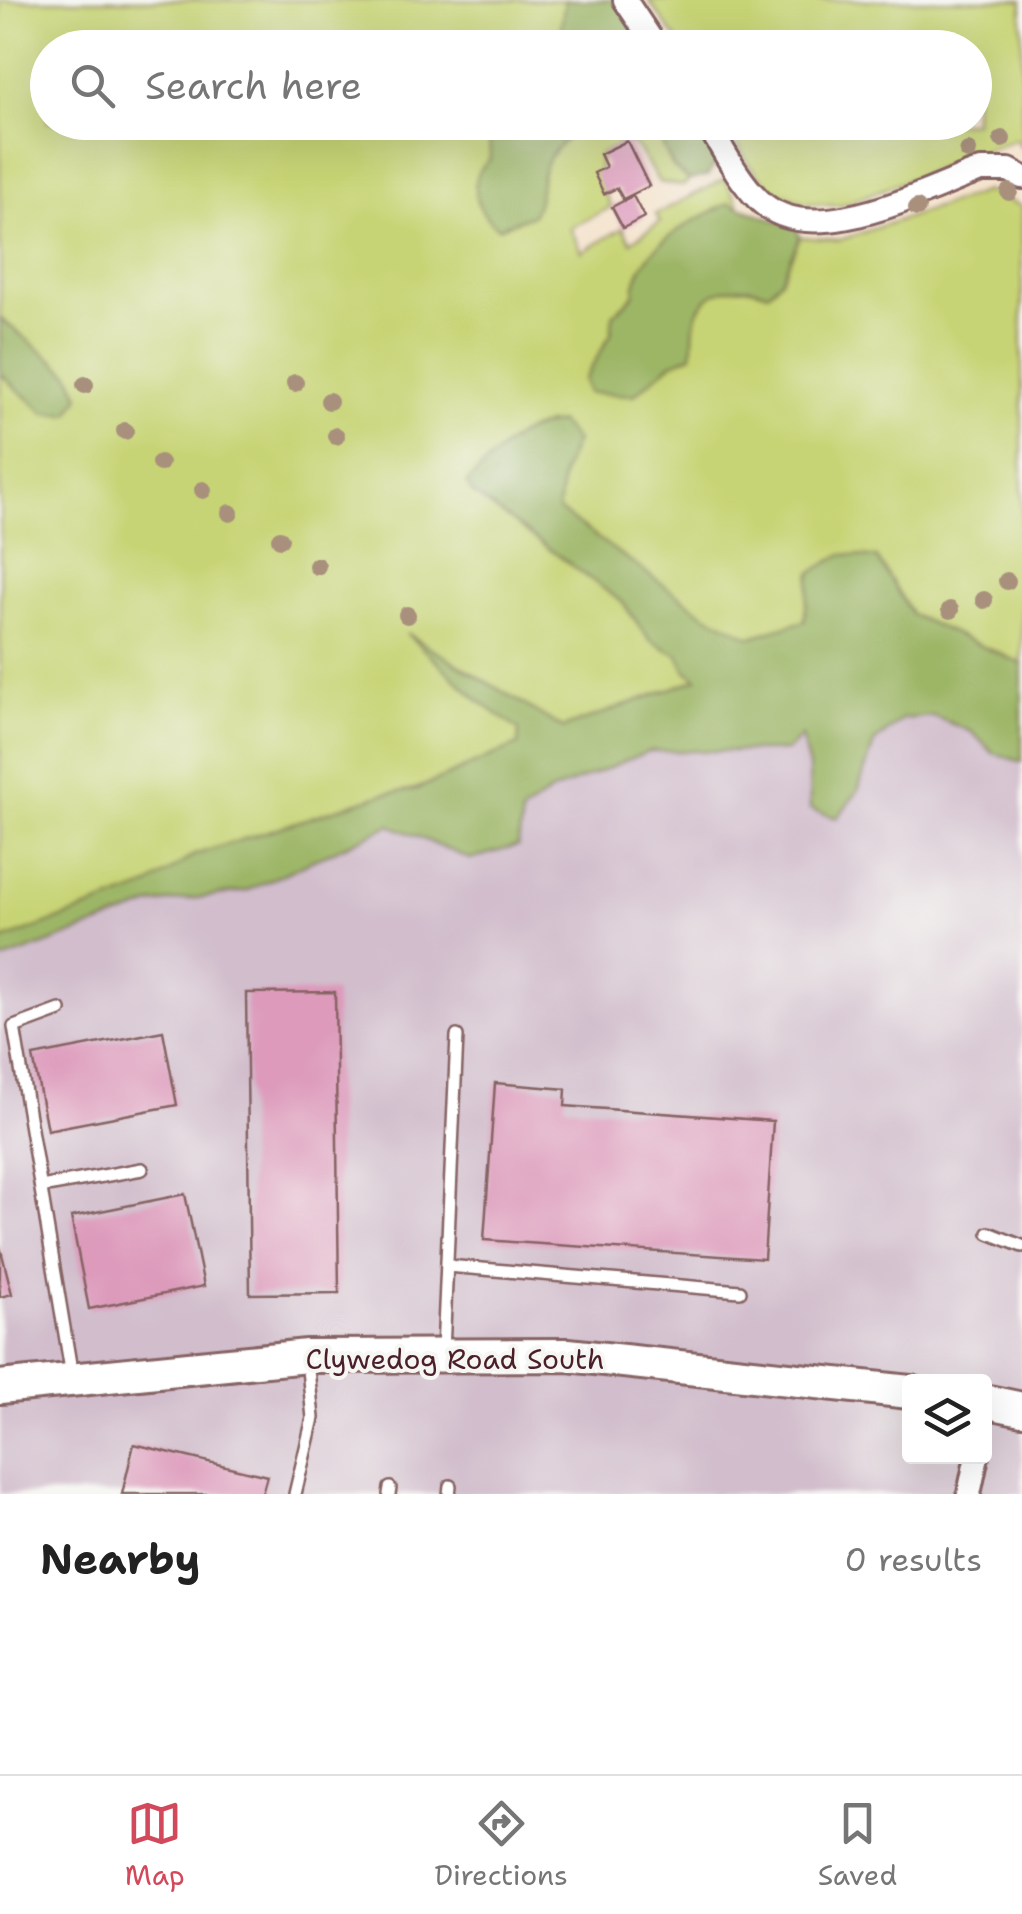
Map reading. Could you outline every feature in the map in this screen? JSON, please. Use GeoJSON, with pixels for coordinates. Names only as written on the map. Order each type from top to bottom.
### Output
{"type":"FeatureCollection","features":[{"type":"Feature","properties":{"kind":"street"},"geometry":{"type":"LineString","coordinates":[[625,0],[644,30]]}},
{"type":"Feature","properties":{"kind":"street"},"geometry":{"type":"LineString","coordinates":[[718,140],[759,200],[786,218],[816,224],[981,170],[1009,170],[1022,177]]}},
{"type":"Feature","properties":{"kind":"street","name":"Clywedog Road South"},"geometry":{"type":"LineString","coordinates":[[0,1387],[307,1356],[568,1355],[902,1391]]}},
{"type":"Feature","properties":{"kind":"street"},"geometry":{"type":"LineString","coordinates":[[969,1494],[976,1464]]}},
{"type":"Feature","properties":{"kind":"lane"},"geometry":{"type":"LineString","coordinates":[[60,1010],[14,1027],[73,1380]]}},
{"type":"Feature","properties":{"kind":"lane"},"geometry":{"type":"LineString","coordinates":[[443,1356],[457,1036]]}},
{"type":"Feature","properties":{"kind":"lane"},"geometry":{"type":"LineString","coordinates":[[41,1187],[142,1170]]}},
{"type":"Feature","properties":{"kind":"lane"},"geometry":{"type":"LineString","coordinates":[[989,1233],[1022,1246]]}},
{"type":"Feature","properties":{"kind":"lane"},"geometry":{"type":"LineString","coordinates":[[447,1266],[740,1291]]}},
{"type":"Feature","properties":{"kind":"lane"},"geometry":{"type":"LineString","coordinates":[[295,1494],[313,1418],[307,1356]]}},
{"type":"Feature","properties":{"kind":"shaded area"},"geometry":{"type":"Polygon","coordinates":[[[899,620],[1022,685],[1022,1494],[0,1494],[0,961],[899,620]]]}},
{"type":"Feature","properties":{"kind":"green space"},"geometry":{"type":"Polygon","coordinates":[[[0,0],[587,0],[594,30],[30,30],[30,140],[617,140],[621,144],[600,154],[599,171],[595,173],[611,207],[570,228],[582,252],[623,228],[631,242],[660,222],[656,214],[725,179],[738,203],[736,208],[730,203],[613,315],[800,237],[840,240],[986,191],[1022,206],[1022,664],[988,648],[724,668],[549,740],[0,941],[0,0]]]}},
{"type":"Feature","properties":{"kind":"green space"},"geometry":{"type":"Polygon","coordinates":[[[565,0],[616,0],[636,30],[561,30],[565,0]]]}},
{"type":"Feature","properties":{"kind":"green space"},"geometry":{"type":"Polygon","coordinates":[[[648,0],[1022,0],[1022,148],[1016,139],[839,206],[804,203],[772,189],[749,165],[735,140],[992,140],[992,30],[670,30],[648,0]]]}},
{"type":"Feature","properties":{"kind":"green space"},"geometry":{"type":"Polygon","coordinates":[[[489,140],[566,140],[549,159],[532,215],[498,228],[483,212],[476,194],[477,176],[490,159],[489,140]]]}},
{"type":"Feature","properties":{"kind":"green space"},"geometry":{"type":"Polygon","coordinates":[[[628,140],[660,140],[673,167],[689,180],[683,186],[659,182],[628,140]]]}},
{"type":"Feature","properties":{"kind":"green space"},"geometry":{"type":"Polygon","coordinates":[[[660,140],[708,140],[718,161],[707,176],[689,180],[673,167],[660,140]]]}},
{"type":"Feature","properties":{"kind":"green space"},"geometry":{"type":"Polygon","coordinates":[[[729,203],[796,228],[800,237],[781,279],[768,293],[734,288],[705,301],[694,326],[692,355],[672,363],[634,395],[588,393],[584,380],[611,334],[613,315],[634,295],[644,263],[668,238],[729,203]]]}},
{"type":"Feature","properties":{"kind":"green space"},"geometry":{"type":"Polygon","coordinates":[[[0,318],[70,374],[80,396],[69,414],[45,413],[0,374],[0,318]]]}},
{"type":"Feature","properties":{"kind":"green space"},"geometry":{"type":"Polygon","coordinates":[[[560,423],[576,441],[563,471],[558,510],[703,613],[751,637],[804,621],[811,573],[842,554],[877,558],[912,615],[1022,664],[1022,762],[993,753],[972,732],[933,716],[902,719],[874,743],[858,791],[837,818],[810,809],[809,768],[801,736],[787,751],[649,751],[550,792],[522,813],[518,846],[470,859],[390,825],[246,891],[154,904],[0,961],[0,941],[147,887],[194,855],[383,794],[417,789],[518,745],[519,730],[479,701],[406,633],[563,728],[697,679],[678,655],[650,640],[622,602],[471,492],[467,483],[509,443],[532,429],[560,423]]]}},
{"type":"Feature","properties":{"kind":"building"},"geometry":{"type":"Polygon","coordinates":[[[627,141],[649,186],[623,199],[617,188],[604,194],[594,173],[606,167],[600,154],[627,141]]]}},
{"type":"Feature","properties":{"kind":"building"},"geometry":{"type":"Polygon","coordinates":[[[633,196],[644,217],[623,228],[612,207],[633,196]]]}},
{"type":"Feature","properties":{"kind":"building"},"geometry":{"type":"Polygon","coordinates":[[[335,992],[339,1293],[250,1294],[246,993],[335,992]]]}},
{"type":"Feature","properties":{"kind":"building"},"geometry":{"type":"Polygon","coordinates":[[[163,1031],[177,1105],[47,1130],[33,1056],[163,1031]]]}},
{"type":"Feature","properties":{"kind":"building"},"geometry":{"type":"Polygon","coordinates":[[[495,1083],[566,1089],[565,1106],[773,1121],[764,1259],[484,1240],[495,1083]]]}},
{"type":"Feature","properties":{"kind":"building"},"geometry":{"type":"Polygon","coordinates":[[[185,1194],[204,1286],[89,1309],[71,1217],[185,1194]]]}},
{"type":"Feature","properties":{"kind":"building"},"geometry":{"type":"Polygon","coordinates":[[[0,1246],[12,1294],[0,1297],[0,1246]]]}},
{"type":"Feature","properties":{"kind":"building"},"geometry":{"type":"Polygon","coordinates":[[[134,1444],[267,1476],[262,1494],[122,1494],[134,1444]]]}}]}
